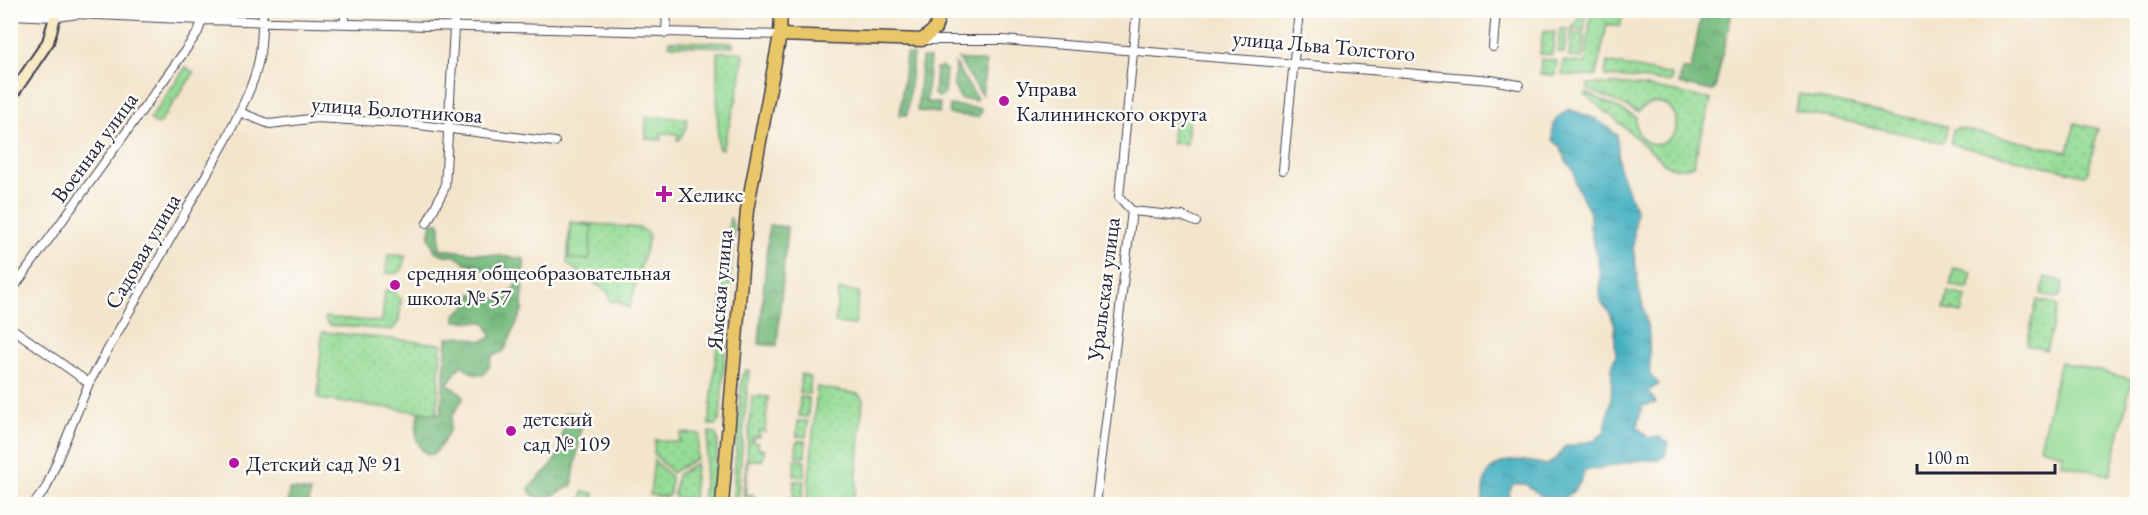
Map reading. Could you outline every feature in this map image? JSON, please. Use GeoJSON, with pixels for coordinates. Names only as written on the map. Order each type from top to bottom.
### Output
{"type":"FeatureCollection","features":[{"type":"Feature","properties":{"kind":"main road","name":"Ямская улица"},"geometry":{"type":"LineString","coordinates":[[722,504],[747,210],[780,35],[781,10]]}},
{"type":"Feature","properties":{"kind":"main road"},"geometry":{"type":"LineString","coordinates":[[922,40],[934,29],[941,10]]}},
{"type":"Feature","properties":{"kind":"main road","name":"улица Льва Толстого"},"geometry":{"type":"LineString","coordinates":[[780,35],[922,40]]}},
{"type":"Feature","properties":{"kind":"street","name":"Садовая улица"},"geometry":{"type":"LineString","coordinates":[[34,504],[46,488],[89,383],[226,140],[239,112],[255,74],[260,54],[263,10]]}},
{"type":"Feature","properties":{"kind":"street"},"geometry":{"type":"LineString","coordinates":[[345,10],[345,23]]}},
{"type":"Feature","properties":{"kind":"street"},"geometry":{"type":"LineString","coordinates":[[427,223],[445,187],[455,10]]}},
{"type":"Feature","properties":{"kind":"street"},"geometry":{"type":"LineString","coordinates":[[666,33],[667,10]]}},
{"type":"Feature","properties":{"kind":"street","name":"Уральская улица"},"geometry":{"type":"LineString","coordinates":[[1096,504],[1132,211],[1119,197],[1137,10]]}},
{"type":"Feature","properties":{"kind":"street"},"geometry":{"type":"LineString","coordinates":[[1283,170],[1299,10]]}},
{"type":"Feature","properties":{"kind":"street"},"geometry":{"type":"LineString","coordinates":[[1492,47],[1496,10]]}},
{"type":"Feature","properties":{"kind":"street"},"geometry":{"type":"LineString","coordinates":[[10,98],[48,42],[57,14]]}},
{"type":"Feature","properties":{"kind":"street","name":"улица Льва Толстого"},"geometry":{"type":"LineString","coordinates":[[10,15],[78,14],[202,20],[780,35]]}},
{"type":"Feature","properties":{"kind":"street","name":"Военная улица"},"geometry":{"type":"LineString","coordinates":[[10,293],[182,55],[198,32],[202,20]]}},
{"type":"Feature","properties":{"kind":"street","name":"улица Льва Толстого"},"geometry":{"type":"LineString","coordinates":[[922,40],[1003,40],[1491,80],[1520,85]]}},
{"type":"Feature","properties":{"kind":"street","name":"улица Болотникова"},"geometry":{"type":"LineString","coordinates":[[239,112],[270,124],[317,118],[448,128],[555,142]]}},
{"type":"Feature","properties":{"kind":"street"},"geometry":{"type":"LineString","coordinates":[[1132,211],[1182,216],[1196,222]]}},
{"type":"Feature","properties":{"kind":"street"},"geometry":{"type":"LineString","coordinates":[[10,327],[89,383]]}},
{"type":"Feature","properties":{"kind":"green space"},"geometry":{"type":"Polygon","coordinates":[[[1579,11],[1586,11],[1584,31],[1571,29],[1577,21],[1579,11]]]}},
{"type":"Feature","properties":{"kind":"green space"},"geometry":{"type":"Polygon","coordinates":[[[1591,11],[1624,11],[1620,27],[1607,24],[1596,76],[1562,75],[1563,61],[1585,63],[1591,11]]]}},
{"type":"Feature","properties":{"kind":"green space"},"geometry":{"type":"Polygon","coordinates":[[[1702,11],[1732,11],[1715,89],[1712,91],[1679,84],[1682,69],[1691,70],[1702,11]]]}},
{"type":"Feature","properties":{"kind":"green space"},"geometry":{"type":"Polygon","coordinates":[[[1560,28],[1567,29],[1564,53],[1558,52],[1560,28]]]}},
{"type":"Feature","properties":{"kind":"green space"},"geometry":{"type":"Polygon","coordinates":[[[1543,31],[1555,32],[1552,55],[1540,54],[1543,31]]]}},
{"type":"Feature","properties":{"kind":"green space"},"geometry":{"type":"Polygon","coordinates":[[[1571,33],[1584,35],[1582,58],[1569,57],[1571,33]]]}},
{"type":"Feature","properties":{"kind":"green space"},"geometry":{"type":"Polygon","coordinates":[[[669,41],[733,43],[733,47],[669,45],[669,41]]]}},
{"type":"Feature","properties":{"kind":"green space"},"geometry":{"type":"Polygon","coordinates":[[[717,52],[744,54],[737,97],[722,149],[718,148],[717,52]]]}},
{"type":"Feature","properties":{"kind":"green space"},"geometry":{"type":"Polygon","coordinates":[[[906,54],[913,55],[907,115],[900,115],[906,54]]]}},
{"type":"Feature","properties":{"kind":"green space"},"geometry":{"type":"Polygon","coordinates":[[[922,58],[930,59],[926,102],[940,103],[939,113],[917,111],[922,58]]]}},
{"type":"Feature","properties":{"kind":"green space"},"geometry":{"type":"Polygon","coordinates":[[[958,59],[986,62],[982,95],[958,59]]]}},
{"type":"Feature","properties":{"kind":"green space"},"geometry":{"type":"Polygon","coordinates":[[[1541,59],[1557,61],[1555,75],[1540,74],[1541,59]]]}},
{"type":"Feature","properties":{"kind":"green space"},"geometry":{"type":"Polygon","coordinates":[[[1607,62],[1672,75],[1671,82],[1605,76],[1607,62]]]}},
{"type":"Feature","properties":{"kind":"green space"},"geometry":{"type":"Polygon","coordinates":[[[955,64],[976,100],[961,99],[954,87],[955,64]]]}},
{"type":"Feature","properties":{"kind":"green space"},"geometry":{"type":"Polygon","coordinates":[[[186,67],[194,73],[158,125],[150,119],[186,67]]]}},
{"type":"Feature","properties":{"kind":"green space"},"geometry":{"type":"Polygon","coordinates":[[[941,67],[946,70],[944,95],[938,97],[934,94],[936,69],[941,67]]]}},
{"type":"Feature","properties":{"kind":"green space"},"geometry":{"type":"Polygon","coordinates":[[[1588,84],[1619,84],[1651,88],[1711,100],[1693,165],[1679,168],[1665,164],[1585,95],[1587,93],[1636,117],[1639,134],[1649,143],[1656,144],[1670,138],[1676,131],[1676,116],[1667,105],[1651,103],[1638,112],[1588,89],[1588,84]]]}},
{"type":"Feature","properties":{"kind":"green space"},"geometry":{"type":"Polygon","coordinates":[[[1799,94],[1947,126],[1944,141],[1795,110],[1799,94]]]}},
{"type":"Feature","properties":{"kind":"green space"},"geometry":{"type":"Polygon","coordinates":[[[950,105],[981,109],[981,113],[977,117],[949,114],[950,105]]]}},
{"type":"Feature","properties":{"kind":"green space"},"geometry":{"type":"Polygon","coordinates":[[[1174,114],[1189,115],[1187,144],[1172,143],[1174,114]]]}},
{"type":"Feature","properties":{"kind":"green space"},"geometry":{"type":"Polygon","coordinates":[[[646,117],[687,118],[687,126],[679,140],[677,140],[678,134],[661,133],[661,140],[646,139],[646,117]]]}},
{"type":"Feature","properties":{"kind":"green space"},"geometry":{"type":"Polygon","coordinates":[[[2075,123],[2098,129],[2088,172],[2084,175],[1950,144],[1953,131],[1957,128],[2068,152],[2075,123]]]}},
{"type":"Feature","properties":{"kind":"green space"},"geometry":{"type":"Polygon","coordinates":[[[730,217],[734,229],[720,420],[715,425],[709,425],[730,217]]]}},
{"type":"Feature","properties":{"kind":"green space"},"geometry":{"type":"Polygon","coordinates":[[[570,222],[640,228],[647,232],[649,237],[629,308],[616,300],[613,302],[609,299],[609,293],[567,264],[570,222]]]}},
{"type":"Feature","properties":{"kind":"green space"},"geometry":{"type":"Polygon","coordinates":[[[432,223],[440,223],[440,249],[524,259],[522,311],[504,351],[492,356],[489,367],[483,375],[474,374],[461,365],[447,384],[462,394],[463,399],[452,416],[450,429],[443,442],[435,453],[429,455],[420,447],[417,424],[420,412],[441,414],[447,338],[461,336],[481,341],[492,337],[485,322],[456,321],[455,315],[466,306],[471,294],[481,294],[501,301],[510,295],[517,279],[507,268],[496,270],[488,275],[482,267],[467,264],[455,256],[435,251],[429,237],[432,223]]]}},
{"type":"Feature","properties":{"kind":"green space"},"geometry":{"type":"Polygon","coordinates":[[[571,224],[592,226],[589,260],[569,258],[571,224]]]}},
{"type":"Feature","properties":{"kind":"green space"},"geometry":{"type":"Polygon","coordinates":[[[769,225],[787,227],[777,346],[759,344],[769,225]]]}},
{"type":"Feature","properties":{"kind":"green space"},"geometry":{"type":"Polygon","coordinates":[[[388,255],[405,256],[401,271],[386,273],[388,255]]]}},
{"type":"Feature","properties":{"kind":"green space"},"geometry":{"type":"Polygon","coordinates":[[[1954,268],[1972,272],[1968,289],[1950,285],[1954,268]]]}},
{"type":"Feature","properties":{"kind":"green space"},"geometry":{"type":"Polygon","coordinates":[[[2045,277],[2063,283],[2060,296],[2056,298],[2041,294],[2045,277]]]}},
{"type":"Feature","properties":{"kind":"green space"},"geometry":{"type":"Polygon","coordinates":[[[385,290],[394,291],[401,299],[399,321],[392,330],[330,325],[326,322],[325,317],[382,322],[385,290]]]}},
{"type":"Feature","properties":{"kind":"green space"},"geometry":{"type":"Polygon","coordinates":[[[839,290],[859,292],[855,325],[835,323],[839,290]]]}},
{"type":"Feature","properties":{"kind":"green space"},"geometry":{"type":"Polygon","coordinates":[[[1948,292],[1966,296],[1962,313],[1944,309],[1948,292]]]}},
{"type":"Feature","properties":{"kind":"green space"},"geometry":{"type":"Polygon","coordinates":[[[2037,300],[2055,304],[2058,307],[2046,350],[2027,345],[2037,300]]]}},
{"type":"Feature","properties":{"kind":"green space"},"geometry":{"type":"Polygon","coordinates":[[[322,332],[441,344],[437,414],[318,399],[322,332]]]}},
{"type":"Feature","properties":{"kind":"green space"},"geometry":{"type":"Polygon","coordinates":[[[2060,362],[2132,379],[2110,475],[2061,464],[2063,454],[2040,448],[2060,362]]]}},
{"type":"Feature","properties":{"kind":"green space"},"geometry":{"type":"Polygon","coordinates":[[[749,370],[737,504],[732,504],[742,375],[749,370]]]}},
{"type":"Feature","properties":{"kind":"green space"},"geometry":{"type":"Polygon","coordinates":[[[801,374],[811,378],[809,394],[800,393],[801,374]]]}},
{"type":"Feature","properties":{"kind":"green space"},"geometry":{"type":"Polygon","coordinates":[[[817,387],[858,394],[863,399],[856,486],[852,504],[807,504],[817,387]]]}},
{"type":"Feature","properties":{"kind":"green space"},"geometry":{"type":"Polygon","coordinates":[[[752,396],[768,397],[765,432],[759,431],[759,437],[753,437],[752,442],[758,443],[758,449],[764,449],[763,460],[748,460],[745,494],[754,495],[754,500],[743,499],[752,396]]]}},
{"type":"Feature","properties":{"kind":"green space"},"geometry":{"type":"Polygon","coordinates":[[[800,397],[809,398],[808,417],[799,416],[800,397]]]}},
{"type":"Feature","properties":{"kind":"green space"},"geometry":{"type":"Polygon","coordinates":[[[565,413],[581,414],[572,485],[552,496],[540,499],[531,494],[529,488],[551,466],[560,452],[565,413]]]}},
{"type":"Feature","properties":{"kind":"green space"},"geometry":{"type":"Polygon","coordinates":[[[798,421],[808,421],[806,437],[797,436],[798,421]]]}},
{"type":"Feature","properties":{"kind":"green space"},"geometry":{"type":"Polygon","coordinates":[[[709,432],[715,433],[718,439],[712,504],[702,504],[709,432]]]}},
{"type":"Feature","properties":{"kind":"green space"},"geometry":{"type":"Polygon","coordinates":[[[681,433],[700,434],[697,458],[672,473],[654,454],[655,440],[679,442],[681,433]]]}},
{"type":"Feature","properties":{"kind":"green space"},"geometry":{"type":"Polygon","coordinates":[[[797,441],[806,441],[805,457],[796,457],[797,441]]]}},
{"type":"Feature","properties":{"kind":"green space"},"geometry":{"type":"Polygon","coordinates":[[[654,460],[671,477],[670,494],[666,497],[650,495],[654,460]]]}},
{"type":"Feature","properties":{"kind":"green space"},"geometry":{"type":"Polygon","coordinates":[[[795,460],[805,461],[804,477],[794,476],[795,460]]]}},
{"type":"Feature","properties":{"kind":"green space"},"geometry":{"type":"Polygon","coordinates":[[[696,463],[693,500],[676,498],[674,495],[677,475],[696,463]]]}},
{"type":"Feature","properties":{"kind":"green space"},"geometry":{"type":"Polygon","coordinates":[[[794,481],[804,481],[802,501],[793,500],[794,481]]]}},
{"type":"Feature","properties":{"kind":"green space"},"geometry":{"type":"Polygon","coordinates":[[[289,489],[310,492],[309,504],[288,504],[289,489]]]}},
{"type":"Feature","properties":{"kind":"green space"},"geometry":{"type":"Polygon","coordinates":[[[583,492],[594,493],[593,504],[581,504],[583,492]]]}},
{"type":"Feature","properties":{"kind":"water"},"geometry":{"type":"Polygon","coordinates":[[[1569,109],[1596,119],[1617,135],[1619,168],[1636,210],[1633,248],[1649,334],[1650,375],[1659,384],[1648,391],[1656,403],[1642,406],[1637,426],[1648,438],[1659,437],[1668,443],[1665,456],[1658,460],[1641,460],[1584,471],[1576,488],[1560,500],[1542,496],[1525,484],[1513,484],[1509,491],[1510,504],[1483,504],[1484,484],[1489,472],[1495,466],[1503,462],[1520,460],[1547,465],[1558,457],[1564,447],[1593,441],[1605,432],[1616,355],[1615,326],[1610,313],[1600,300],[1600,272],[1590,227],[1590,213],[1576,185],[1574,171],[1565,159],[1560,146],[1553,140],[1555,122],[1569,109]]]}},
{"type":"Feature","properties":{"kind":"place","name":"Управа Калининского округа"},"geometry":{"type":"Point","coordinates":[1004,101]}},
{"type":"Feature","properties":{"kind":"place","name":"Хеликс"},"geometry":{"type":"Point","coordinates":[664,194]}},
{"type":"Feature","properties":{"kind":"place","name":"средняя общеобразовательная школа № 57"},"geometry":{"type":"Point","coordinates":[395,285]}},
{"type":"Feature","properties":{"kind":"place","name":"детский сад № 109"},"geometry":{"type":"Point","coordinates":[511,431]}},
{"type":"Feature","properties":{"kind":"place","name":"Детский сад № 91"},"geometry":{"type":"Point","coordinates":[234,463]}}]}
